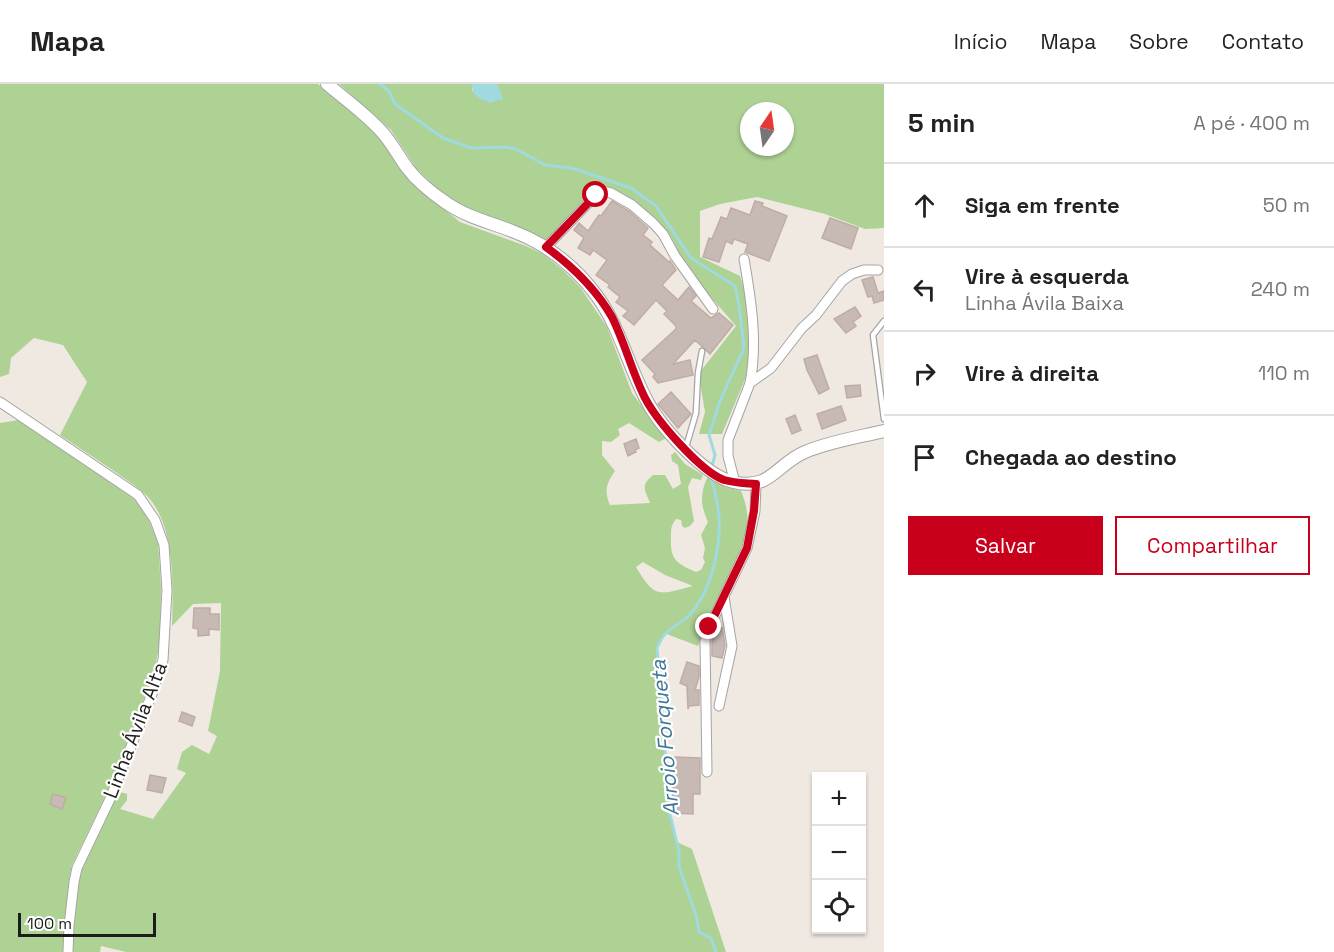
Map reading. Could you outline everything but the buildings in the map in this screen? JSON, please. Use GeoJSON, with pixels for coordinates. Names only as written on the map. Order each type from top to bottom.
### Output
{"type":"FeatureCollection","features":[{"type":"Feature","properties":{"kind":"street"},"geometry":{"type":"LineString","coordinates":[[327,84],[372,122],[384,134],[418,180],[447,204],[462,213],[513,231],[546,247],[580,275],[611,316],[645,399],[655,414],[699,463],[722,479],[735,483],[756,484],[804,452],[884,431]]}},
{"type":"Feature","properties":{"kind":"street"},"geometry":{"type":"LineString","coordinates":[[546,247],[596,195],[602,191],[611,193],[632,206],[663,234],[713,309]]}},
{"type":"Feature","properties":{"kind":"street"},"geometry":{"type":"LineString","coordinates":[[735,483],[728,456],[728,440],[750,383],[754,366],[750,294],[744,259]]}},
{"type":"Feature","properties":{"kind":"street"},"geometry":{"type":"LineString","coordinates":[[750,383],[771,368],[842,281],[864,270],[878,270]]}},
{"type":"Feature","properties":{"kind":"street","name":"Linha Ávila Alta"},"geometry":{"type":"LineString","coordinates":[[0,402],[138,495],[155,520],[164,545],[167,590],[163,660],[152,694],[110,799],[77,868],[68,952]]}},
{"type":"Feature","properties":{"kind":"street"},"geometry":{"type":"LineString","coordinates":[[706,772],[705,641],[709,627],[747,548],[756,484]]}},
{"type":"Feature","properties":{"kind":"street"},"geometry":{"type":"LineString","coordinates":[[719,706],[732,646],[724,597]]}},
{"type":"Feature","properties":{"kind":"lane"},"geometry":{"type":"LineString","coordinates":[[884,321],[873,335],[884,418]]}},
{"type":"Feature","properties":{"kind":"lane"},"geometry":{"type":"LineString","coordinates":[[686,449],[696,413],[698,373],[702,351]]}},
{"type":"Feature","properties":{"kind":"green space"},"geometry":{"type":"Polygon","coordinates":[[[0,84],[318,84],[365,123],[381,140],[409,181],[460,222],[543,254],[580,287],[607,327],[632,393],[666,438],[659,442],[629,423],[618,429],[620,435],[611,442],[602,441],[602,455],[615,471],[607,488],[610,505],[650,503],[645,485],[653,475],[665,475],[673,489],[681,484],[678,465],[672,461],[671,455],[675,452],[685,464],[703,475],[701,480],[692,478],[688,487],[694,521],[685,528],[681,520],[676,519],[671,532],[673,556],[679,563],[696,572],[701,570],[705,562],[703,558],[705,548],[701,535],[708,522],[702,499],[708,476],[725,487],[741,491],[745,502],[748,519],[747,531],[698,646],[664,633],[657,648],[670,814],[677,842],[692,849],[726,952],[126,952],[101,946],[100,952],[72,952],[72,926],[80,871],[117,791],[127,794],[127,800],[120,809],[153,819],[186,773],[177,769],[182,752],[192,745],[209,754],[217,736],[208,731],[220,671],[221,603],[193,604],[172,626],[171,558],[163,523],[156,509],[147,496],[135,486],[60,435],[87,382],[63,345],[34,338],[11,358],[9,374],[0,377],[0,84]],[[643,562],[636,567],[648,585],[659,592],[693,586],[665,575],[643,562]]]}},
{"type":"Feature","properties":{"kind":"green space"},"geometry":{"type":"Polygon","coordinates":[[[339,84],[472,84],[472,91],[490,84],[884,84],[884,228],[865,229],[825,214],[757,197],[720,204],[700,211],[700,257],[740,276],[746,295],[751,365],[722,434],[699,434],[705,412],[700,372],[736,326],[704,289],[681,257],[670,235],[656,220],[605,188],[595,188],[544,242],[470,210],[445,196],[416,168],[391,130],[339,84]]]}},
{"type":"Feature","properties":{"kind":"green space"},"geometry":{"type":"Polygon","coordinates":[[[19,420],[134,499],[147,516],[158,542],[161,588],[160,643],[155,667],[106,795],[72,865],[63,952],[0,952],[0,423],[19,420]]]}},
{"type":"Feature","properties":{"kind":"water"},"geometry":{"type":"Polygon","coordinates":[[[472,84],[497,84],[503,97],[502,100],[491,103],[480,99],[473,92],[472,84]]]}},
{"type":"Feature","properties":{"kind":"waterway","name":"Arroio Forqueta"},"geometry":{"type":"LineString","coordinates":[[380,84],[389,91],[395,104],[443,138],[471,148],[516,149],[545,165],[572,168],[631,188],[656,206],[691,258],[735,286],[744,348],[720,401],[709,435],[715,455],[712,466]]}},
{"type":"Feature","properties":{"kind":"waterway","name":"Arroio Forqueta"},"geometry":{"type":"LineString","coordinates":[[711,476],[719,517],[718,542],[713,570],[696,606],[683,621],[667,632],[657,648],[670,814],[679,852],[679,867],[696,915],[699,932],[711,938],[716,952]]}},
{"type":"Feature","properties":{"kind":"route"},"geometry":{"type":"LineString","coordinates":[[596,195],[546,247],[580,275],[597,295],[611,316],[645,399],[682,445],[699,463],[722,479],[735,483],[756,484],[747,548],[709,627]]}}]}
